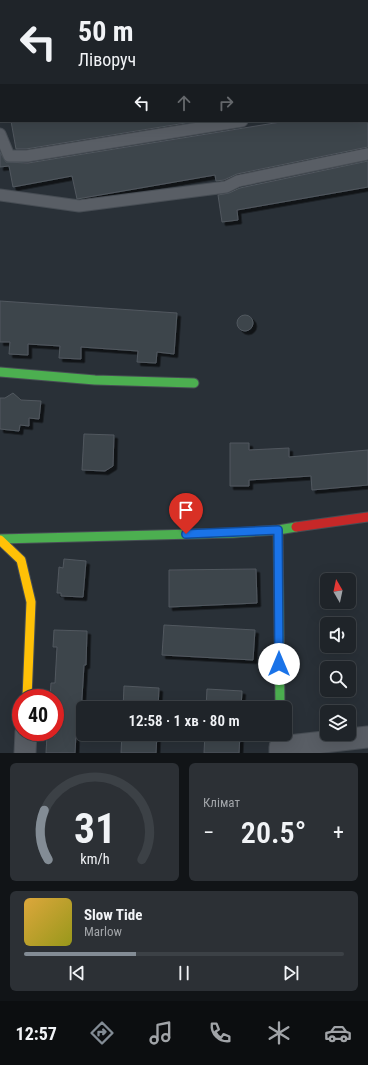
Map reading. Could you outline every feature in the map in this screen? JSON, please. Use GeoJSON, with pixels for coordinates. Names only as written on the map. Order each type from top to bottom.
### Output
{"type":"FeatureCollection","features":[{"type":"Feature","properties":{"kind":"street"},"geometry":{"type":"LineString","coordinates":[[0,372],[95,380],[194,383]]}},
{"type":"Feature","properties":{"kind":"street"},"geometry":{"type":"LineString","coordinates":[[0,539],[233,533],[278,530],[368,516]]}},
{"type":"Feature","properties":{"kind":"street"},"geometry":{"type":"LineString","coordinates":[[278,530],[280,701]]}},
{"type":"Feature","properties":{"kind":"street"},"geometry":{"type":"LineString","coordinates":[[0,539],[21,560],[31,602],[27,689]]}},
{"type":"Feature","properties":{"kind":"street"},"geometry":{"type":"LineString","coordinates":[[280,745],[368,737]]}},
{"type":"Feature","properties":{"kind":"street"},"geometry":{"type":"LineString","coordinates":[[25,753],[26,741]]}},
{"type":"Feature","properties":{"kind":"lane"},"geometry":{"type":"LineString","coordinates":[[0,134],[9,156],[27,156],[236,122]]}},
{"type":"Feature","properties":{"kind":"lane"},"geometry":{"type":"LineString","coordinates":[[0,195],[80,206],[226,187],[238,181],[368,154]]}},
{"type":"Feature","properties":{"kind":"building"},"geometry":{"type":"Polygon","coordinates":[[[11,122],[192,122],[26,149],[16,149],[11,122]]]}},
{"type":"Feature","properties":{"kind":"building"},"geometry":{"type":"Polygon","coordinates":[[[281,122],[368,122],[368,147],[237,174],[224,180],[216,181],[215,175],[77,199],[72,176],[13,187],[9,166],[0,167],[0,152],[6,162],[28,163],[281,122]]]}},
{"type":"Feature","properties":{"kind":"building"},"geometry":{"type":"Polygon","coordinates":[[[368,161],[368,187],[237,210],[238,220],[222,222],[218,195],[229,193],[240,188],[368,161]]]}},
{"type":"Feature","properties":{"kind":"building"},"geometry":{"type":"Polygon","coordinates":[[[0,301],[177,313],[174,354],[157,352],[156,363],[137,362],[138,351],[81,347],[81,359],[59,358],[60,346],[28,344],[28,355],[9,354],[10,342],[0,342],[0,301]]]}},
{"type":"Feature","properties":{"kind":"building"},"geometry":{"type":"Polygon","coordinates":[[[245,315],[252,320],[253,323],[248,330],[245,331],[238,326],[237,323],[242,316],[245,315]]]}},
{"type":"Feature","properties":{"kind":"building"},"geometry":{"type":"Polygon","coordinates":[[[13,393],[21,400],[41,401],[39,419],[29,418],[29,426],[20,425],[19,431],[0,429],[0,398],[5,398],[13,393]]]}},
{"type":"Feature","properties":{"kind":"building"},"geometry":{"type":"Polygon","coordinates":[[[84,434],[114,435],[113,466],[105,471],[82,470],[84,434]]]}},
{"type":"Feature","properties":{"kind":"building"},"geometry":{"type":"Polygon","coordinates":[[[230,443],[249,443],[249,450],[289,448],[289,457],[368,450],[368,485],[312,490],[311,476],[249,480],[249,486],[230,486],[230,443]]]}},
{"type":"Feature","properties":{"kind":"building"},"geometry":{"type":"Polygon","coordinates":[[[64,559],[86,561],[83,597],[61,596],[61,593],[57,593],[59,567],[63,568],[64,559]]]}},
{"type":"Feature","properties":{"kind":"building"},"geometry":{"type":"Polygon","coordinates":[[[256,569],[257,603],[169,607],[169,570],[256,569]]]}},
{"type":"Feature","properties":{"kind":"building"},"geometry":{"type":"Polygon","coordinates":[[[164,625],[255,630],[253,660],[162,655],[164,625]]]}},
{"type":"Feature","properties":{"kind":"building"},"geometry":{"type":"Polygon","coordinates":[[[54,630],[87,631],[86,665],[84,665],[82,701],[76,701],[75,753],[46,753],[47,741],[64,741],[64,689],[51,689],[51,683],[55,683],[57,647],[53,647],[54,630]]]}},
{"type":"Feature","properties":{"kind":"building"},"geometry":{"type":"Polygon","coordinates":[[[124,686],[159,688],[158,701],[123,701],[124,686]]]}},
{"type":"Feature","properties":{"kind":"building"},"geometry":{"type":"Polygon","coordinates":[[[207,689],[242,691],[241,701],[206,701],[207,689]]]}},
{"type":"Feature","properties":{"kind":"building"},"geometry":{"type":"Polygon","coordinates":[[[122,741],[157,741],[156,753],[121,753],[122,741]]]}},
{"type":"Feature","properties":{"kind":"building"},"geometry":{"type":"Polygon","coordinates":[[[205,741],[240,741],[239,753],[204,753],[205,741]]]}},
{"type":"Feature","properties":{"kind":"traffic: fast"},"geometry":{"type":"LineString","coordinates":[[0,372],[95,380],[194,383]]}},
{"type":"Feature","properties":{"kind":"traffic: fast"},"geometry":{"type":"LineString","coordinates":[[280,701],[278,530],[296,527]]}},
{"type":"Feature","properties":{"kind":"traffic: fast"},"geometry":{"type":"LineString","coordinates":[[0,539],[233,533],[278,530]]}},
{"type":"Feature","properties":{"kind":"traffic: slow"},"geometry":{"type":"LineString","coordinates":[[0,540],[21,560],[31,602],[27,689]]}},
{"type":"Feature","properties":{"kind":"traffic: jam"},"geometry":{"type":"LineString","coordinates":[[296,527],[368,517]]}},
{"type":"Feature","properties":{"kind":"route"},"geometry":{"type":"LineString","coordinates":[[186,534],[278,530],[279,664]]}}]}
